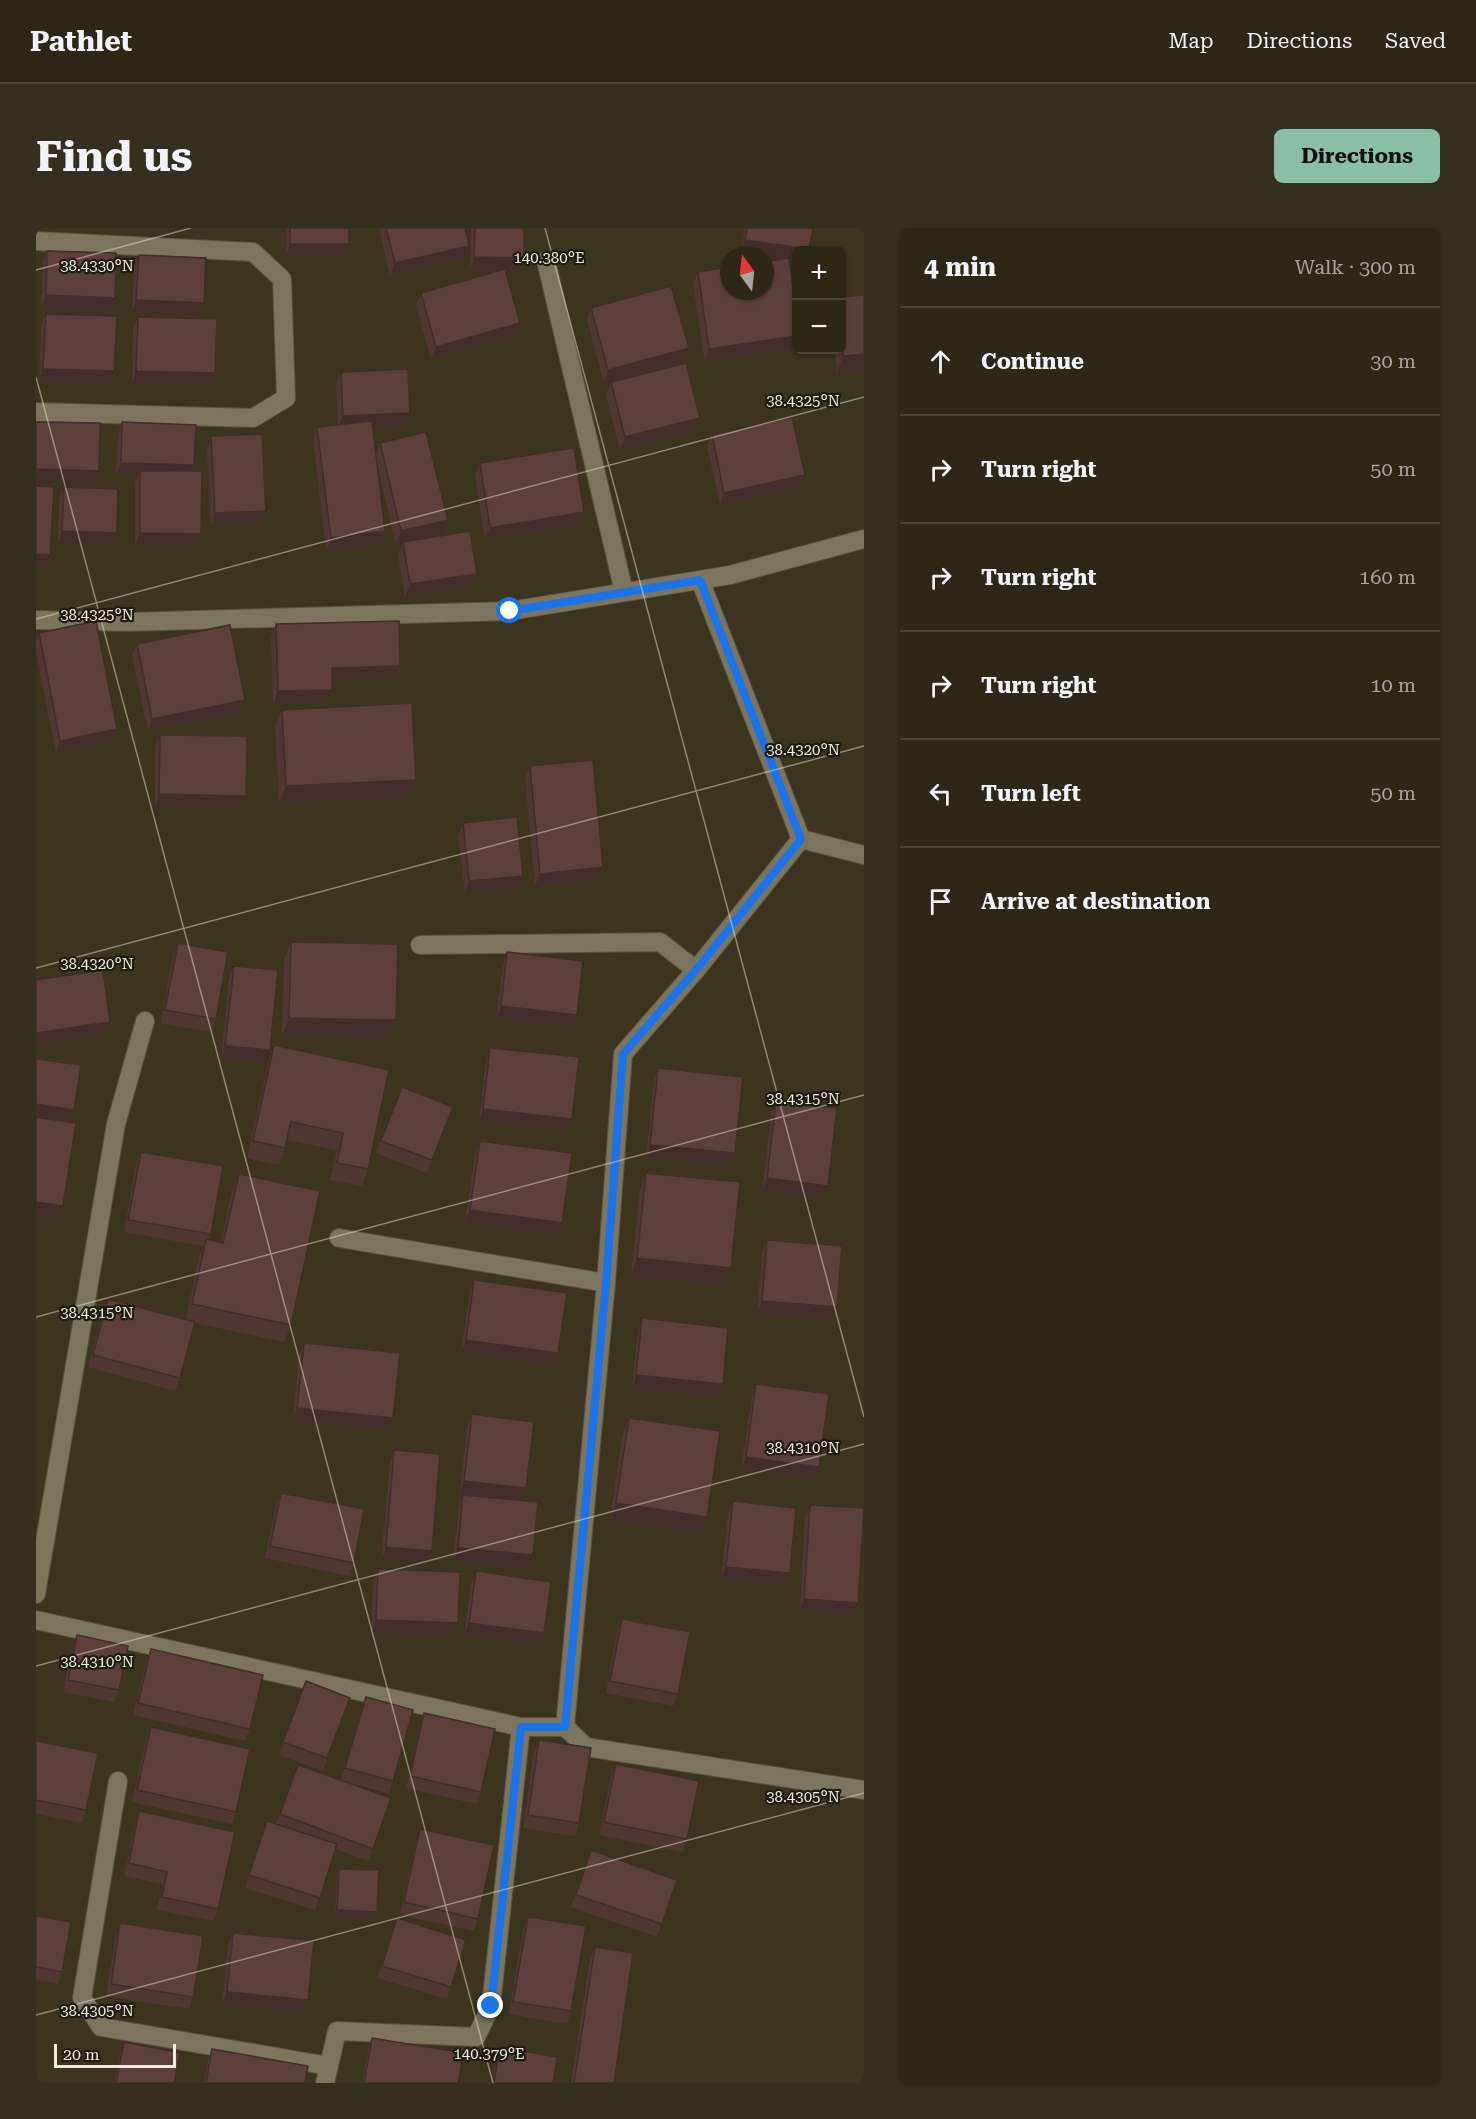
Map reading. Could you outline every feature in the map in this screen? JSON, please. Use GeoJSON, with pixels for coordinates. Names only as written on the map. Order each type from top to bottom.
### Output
{"type":"FeatureCollection","features":[{"type":"Feature","properties":{"kind":"lane"},"geometry":{"type":"LineString","coordinates":[[36,241],[253,252],[282,279],[286,398],[253,418],[36,412]]}},
{"type":"Feature","properties":{"kind":"lane"},"geometry":{"type":"LineString","coordinates":[[546,261],[624,592]]}},
{"type":"Feature","properties":{"kind":"lane"},"geometry":{"type":"LineString","coordinates":[[36,620],[128,622],[510,611],[730,575],[864,539]]}},
{"type":"Feature","properties":{"kind":"lane"},"geometry":{"type":"LineString","coordinates":[[700,580],[801,839]]}},
{"type":"Feature","properties":{"kind":"lane"},"geometry":{"type":"LineString","coordinates":[[801,839],[864,855]]}},
{"type":"Feature","properties":{"kind":"lane"},"geometry":{"type":"LineString","coordinates":[[565,1727],[606,1283],[623,1054],[696,970],[801,839]]}},
{"type":"Feature","properties":{"kind":"lane"},"geometry":{"type":"LineString","coordinates":[[420,945],[660,942],[696,970]]}},
{"type":"Feature","properties":{"kind":"lane"},"geometry":{"type":"LineString","coordinates":[[36,1594],[116,1124],[145,1021]]}},
{"type":"Feature","properties":{"kind":"lane"},"geometry":{"type":"LineString","coordinates":[[339,1238],[606,1283]]}},
{"type":"Feature","properties":{"kind":"lane"},"geometry":{"type":"LineString","coordinates":[[36,1620],[521,1727],[565,1727],[586,1747],[864,1790]]}},
{"type":"Feature","properties":{"kind":"lane"},"geometry":{"type":"LineString","coordinates":[[118,1781],[82,1998],[101,2027],[327,2074],[337,2031],[476,2037],[491,2006],[521,1727]]}},
{"type":"Feature","properties":{"kind":"building"},"geometry":{"type":"Polygon","coordinates":[[[290,228],[349,228],[349,244],[290,244],[290,228]]]}},
{"type":"Feature","properties":{"kind":"building"},"geometry":{"type":"Polygon","coordinates":[[[386,228],[465,228],[469,246],[395,263],[386,228]]]}},
{"type":"Feature","properties":{"kind":"building"},"geometry":{"type":"Polygon","coordinates":[[[475,228],[524,228],[524,258],[474,257],[475,228]]]}},
{"type":"Feature","properties":{"kind":"building"},"geometry":{"type":"Polygon","coordinates":[[[747,228],[813,228],[810,246],[792,247],[745,240],[747,228]]]}},
{"type":"Feature","properties":{"kind":"building"},"geometry":{"type":"Polygon","coordinates":[[[47,251],[116,253],[115,298],[46,295],[47,251]]]}},
{"type":"Feature","properties":{"kind":"building"},"geometry":{"type":"Polygon","coordinates":[[[139,255],[206,258],[204,303],[136,300],[139,255]]]}},
{"type":"Feature","properties":{"kind":"building"},"geometry":{"type":"Polygon","coordinates":[[[789,258],[792,281],[792,337],[709,349],[698,272],[720,268],[720,300],[774,300],[774,260],[789,258]]]}},
{"type":"Feature","properties":{"kind":"building"},"geometry":{"type":"Polygon","coordinates":[[[505,269],[520,323],[436,347],[421,293],[505,269]]]}},
{"type":"Feature","properties":{"kind":"building"},"geometry":{"type":"Polygon","coordinates":[[[671,286],[689,348],[608,370],[591,308],[671,286]]]}},
{"type":"Feature","properties":{"kind":"building"},"geometry":{"type":"Polygon","coordinates":[[[864,295],[864,354],[843,356],[846,354],[846,297],[864,295]]]}},
{"type":"Feature","properties":{"kind":"building"},"geometry":{"type":"Polygon","coordinates":[[[46,314],[117,316],[114,371],[43,369],[46,314]]]}},
{"type":"Feature","properties":{"kind":"building"},"geometry":{"type":"Polygon","coordinates":[[[138,317],[217,319],[215,373],[136,371],[138,317]]]}},
{"type":"Feature","properties":{"kind":"building"},"geometry":{"type":"Polygon","coordinates":[[[686,363],[700,418],[625,437],[611,382],[686,363]]]}},
{"type":"Feature","properties":{"kind":"building"},"geometry":{"type":"Polygon","coordinates":[[[408,369],[410,413],[343,416],[341,372],[408,369]]]}},
{"type":"Feature","properties":{"kind":"building"},"geometry":{"type":"Polygon","coordinates":[[[792,417],[805,475],[724,493],[712,435],[792,417]]]}},
{"type":"Feature","properties":{"kind":"building"},"geometry":{"type":"Polygon","coordinates":[[[372,421],[385,531],[331,538],[317,427],[372,421]]]}},
{"type":"Feature","properties":{"kind":"building"},"geometry":{"type":"Polygon","coordinates":[[[36,422],[100,423],[99,471],[36,469],[36,422]]]}},
{"type":"Feature","properties":{"kind":"building"},"geometry":{"type":"Polygon","coordinates":[[[122,422],[196,425],[194,465],[121,463],[122,422]]]}},
{"type":"Feature","properties":{"kind":"building"},"geometry":{"type":"Polygon","coordinates":[[[426,432],[448,520],[401,531],[380,443],[426,432]]]}},
{"type":"Feature","properties":{"kind":"building"},"geometry":{"type":"Polygon","coordinates":[[[262,434],[266,511],[215,513],[211,436],[262,434]]]}},
{"type":"Feature","properties":{"kind":"building"},"geometry":{"type":"Polygon","coordinates":[[[574,448],[584,512],[490,528],[480,463],[574,448]]]}},
{"type":"Feature","properties":{"kind":"building"},"geometry":{"type":"Polygon","coordinates":[[[140,471],[202,471],[201,534],[140,533],[140,471]]]}},
{"type":"Feature","properties":{"kind":"building"},"geometry":{"type":"Polygon","coordinates":[[[36,486],[54,487],[50,555],[36,554],[36,486]]]}},
{"type":"Feature","properties":{"kind":"building"},"geometry":{"type":"Polygon","coordinates":[[[64,487],[118,489],[117,533],[62,531],[64,487]]]}},
{"type":"Feature","properties":{"kind":"building"},"geometry":{"type":"Polygon","coordinates":[[[470,531],[477,574],[410,584],[403,542],[470,531]]]}},
{"type":"Feature","properties":{"kind":"building"},"geometry":{"type":"Polygon","coordinates":[[[96,621],[117,729],[60,741],[39,633],[96,621]]]}},
{"type":"Feature","properties":{"kind":"building"},"geometry":{"type":"Polygon","coordinates":[[[399,621],[400,666],[332,668],[332,690],[278,691],[276,624],[399,621]]]}},
{"type":"Feature","properties":{"kind":"building"},"geometry":{"type":"Polygon","coordinates":[[[230,625],[245,700],[152,719],[137,644],[230,625]]]}},
{"type":"Feature","properties":{"kind":"building"},"geometry":{"type":"Polygon","coordinates":[[[412,703],[416,780],[286,786],[282,710],[412,703]]]}},
{"type":"Feature","properties":{"kind":"building"},"geometry":{"type":"Polygon","coordinates":[[[160,735],[247,736],[246,796],[159,794],[160,735]]]}},
{"type":"Feature","properties":{"kind":"building"},"geometry":{"type":"Polygon","coordinates":[[[593,760],[603,867],[540,874],[530,766],[593,760]]]}},
{"type":"Feature","properties":{"kind":"building"},"geometry":{"type":"Polygon","coordinates":[[[517,817],[523,876],[469,881],[463,823],[517,817]]]}},
{"type":"Feature","properties":{"kind":"building"},"geometry":{"type":"Polygon","coordinates":[[[291,942],[398,944],[396,1020],[289,1018],[291,942]]]}},
{"type":"Feature","properties":{"kind":"building"},"geometry":{"type":"Polygon","coordinates":[[[178,943],[228,952],[216,1019],[165,1010],[178,943]]]}},
{"type":"Feature","properties":{"kind":"building"},"geometry":{"type":"Polygon","coordinates":[[[507,952],[583,961],[577,1015],[501,1006],[507,952]]]}},
{"type":"Feature","properties":{"kind":"building"},"geometry":{"type":"Polygon","coordinates":[[[234,966],[278,970],[270,1050],[225,1046],[234,966]]]}},
{"type":"Feature","properties":{"kind":"building"},"geometry":{"type":"Polygon","coordinates":[[[103,970],[110,1022],[36,1033],[36,980],[103,970]]]}},
{"type":"Feature","properties":{"kind":"building"},"geometry":{"type":"Polygon","coordinates":[[[274,1045],[389,1070],[368,1169],[337,1163],[343,1133],[291,1122],[285,1148],[253,1141],[274,1045]]]}},
{"type":"Feature","properties":{"kind":"building"},"geometry":{"type":"Polygon","coordinates":[[[490,1048],[579,1057],[572,1119],[483,1109],[490,1048]]]}},
{"type":"Feature","properties":{"kind":"building"},"geometry":{"type":"Polygon","coordinates":[[[36,1059],[81,1065],[74,1110],[36,1104],[36,1059]]]}},
{"type":"Feature","properties":{"kind":"building"},"geometry":{"type":"Polygon","coordinates":[[[658,1068],[743,1077],[735,1153],[650,1145],[658,1068]]]}},
{"type":"Feature","properties":{"kind":"building"},"geometry":{"type":"Polygon","coordinates":[[[402,1087],[453,1107],[432,1160],[381,1141],[402,1087]]]}},
{"type":"Feature","properties":{"kind":"building"},"geometry":{"type":"Polygon","coordinates":[[[776,1102],[837,1108],[828,1186],[767,1178],[776,1102]]]}},
{"type":"Feature","properties":{"kind":"building"},"geometry":{"type":"Polygon","coordinates":[[[36,1117],[76,1123],[63,1206],[36,1202],[36,1117]]]}},
{"type":"Feature","properties":{"kind":"building"},"geometry":{"type":"Polygon","coordinates":[[[480,1141],[572,1153],[562,1223],[470,1210],[480,1141]]]}},
{"type":"Feature","properties":{"kind":"building"},"geometry":{"type":"Polygon","coordinates":[[[141,1152],[223,1166],[211,1234],[128,1220],[141,1152]]]}},
{"type":"Feature","properties":{"kind":"building"},"geometry":{"type":"Polygon","coordinates":[[[646,1173],[740,1182],[731,1268],[637,1258],[646,1173]]]}},
{"type":"Feature","properties":{"kind":"building"},"geometry":{"type":"Polygon","coordinates":[[[239,1174],[320,1191],[291,1325],[192,1304],[206,1239],[223,1243],[239,1174]]]}},
{"type":"Feature","properties":{"kind":"building"},"geometry":{"type":"Polygon","coordinates":[[[767,1240],[842,1246],[837,1307],[762,1301],[767,1240]]]}},
{"type":"Feature","properties":{"kind":"building"},"geometry":{"type":"Polygon","coordinates":[[[474,1280],[567,1293],[558,1353],[466,1340],[474,1280]]]}},
{"type":"Feature","properties":{"kind":"building"},"geometry":{"type":"Polygon","coordinates":[[[108,1299],[195,1322],[180,1378],[93,1355],[108,1299]]]}},
{"type":"Feature","properties":{"kind":"building"},"geometry":{"type":"Polygon","coordinates":[[[642,1318],[728,1328],[723,1384],[636,1375],[642,1318]]]}},
{"type":"Feature","properties":{"kind":"building"},"geometry":{"type":"Polygon","coordinates":[[[304,1343],[400,1353],[393,1418],[297,1408],[304,1343]]]}},
{"type":"Feature","properties":{"kind":"building"},"geometry":{"type":"Polygon","coordinates":[[[756,1384],[829,1394],[819,1467],[746,1457],[756,1384]]]}},
{"type":"Feature","properties":{"kind":"building"},"geometry":{"type":"Polygon","coordinates":[[[472,1414],[534,1422],[526,1488],[464,1481],[472,1414]]]}},
{"type":"Feature","properties":{"kind":"building"},"geometry":{"type":"Polygon","coordinates":[[[629,1418],[720,1431],[707,1517],[616,1503],[629,1418]]]}},
{"type":"Feature","properties":{"kind":"building"},"geometry":{"type":"Polygon","coordinates":[[[394,1450],[440,1454],[432,1551],[386,1547],[394,1450]]]}},
{"type":"Feature","properties":{"kind":"building"},"geometry":{"type":"Polygon","coordinates":[[[281,1493],[364,1509],[354,1563],[270,1546],[281,1493]]]}},
{"type":"Feature","properties":{"kind":"building"},"geometry":{"type":"Polygon","coordinates":[[[463,1495],[538,1502],[533,1555],[458,1548],[463,1495]]]}},
{"type":"Feature","properties":{"kind":"building"},"geometry":{"type":"Polygon","coordinates":[[[733,1501],[796,1508],[790,1573],[726,1567],[733,1501]]]}},
{"type":"Feature","properties":{"kind":"building"},"geometry":{"type":"Polygon","coordinates":[[[810,1505],[864,1508],[858,1603],[804,1599],[810,1505]]]}},
{"type":"Feature","properties":{"kind":"building"},"geometry":{"type":"Polygon","coordinates":[[[378,1569],[460,1572],[458,1623],[376,1620],[378,1569]]]}},
{"type":"Feature","properties":{"kind":"building"},"geometry":{"type":"Polygon","coordinates":[[[476,1571],[551,1582],[544,1633],[469,1623],[476,1571]]]}},
{"type":"Feature","properties":{"kind":"building"},"geometry":{"type":"Polygon","coordinates":[[[622,1619],[690,1632],[678,1694],[610,1681],[622,1619]]]}},
{"type":"Feature","properties":{"kind":"building"},"geometry":{"type":"Polygon","coordinates":[[[77,1635],[128,1646],[119,1690],[68,1680],[77,1635]]]}},
{"type":"Feature","properties":{"kind":"building"},"geometry":{"type":"Polygon","coordinates":[[[151,1649],[263,1675],[250,1729],[138,1703],[151,1649]]]}},
{"type":"Feature","properties":{"kind":"building"},"geometry":{"type":"Polygon","coordinates":[[[306,1681],[350,1698],[327,1758],[283,1742],[306,1681]]]}},
{"type":"Feature","properties":{"kind":"building"},"geometry":{"type":"Polygon","coordinates":[[[366,1697],[413,1710],[393,1781],[345,1768],[366,1697]]]}},
{"type":"Feature","properties":{"kind":"building"},"geometry":{"type":"Polygon","coordinates":[[[424,1713],[495,1729],[481,1792],[410,1776],[424,1713]]]}},
{"type":"Feature","properties":{"kind":"building"},"geometry":{"type":"Polygon","coordinates":[[[151,1727],[250,1749],[236,1812],[137,1790],[151,1727]]]}},
{"type":"Feature","properties":{"kind":"building"},"geometry":{"type":"Polygon","coordinates":[[[539,1740],[591,1748],[579,1823],[528,1815],[539,1740]]]}},
{"type":"Feature","properties":{"kind":"building"},"geometry":{"type":"Polygon","coordinates":[[[36,1741],[98,1753],[86,1810],[36,1800],[36,1741]]]}},
{"type":"Feature","properties":{"kind":"building"},"geometry":{"type":"Polygon","coordinates":[[[616,1764],[699,1781],[687,1839],[604,1822],[616,1764]]]}},
{"type":"Feature","properties":{"kind":"building"},"geometry":{"type":"Polygon","coordinates":[[[298,1765],[391,1798],[373,1849],[280,1814],[298,1765]]]}},
{"type":"Feature","properties":{"kind":"building"},"geometry":{"type":"Polygon","coordinates":[[[139,1811],[235,1832],[218,1909],[162,1897],[167,1872],[129,1863],[139,1811]]]}},
{"type":"Feature","properties":{"kind":"building"},"geometry":{"type":"Polygon","coordinates":[[[267,1821],[337,1844],[320,1898],[249,1875],[267,1821]]]}},
{"type":"Feature","properties":{"kind":"building"},"geometry":{"type":"Polygon","coordinates":[[[420,1829],[494,1845],[478,1919],[404,1902],[420,1829]]]}},
{"type":"Feature","properties":{"kind":"building"},"geometry":{"type":"Polygon","coordinates":[[[591,1850],[677,1880],[662,1924],[576,1895],[591,1850]]]}},
{"type":"Feature","properties":{"kind":"building"},"geometry":{"type":"Polygon","coordinates":[[[339,1869],[379,1870],[377,1912],[337,1910],[339,1869]]]}},
{"type":"Feature","properties":{"kind":"building"},"geometry":{"type":"Polygon","coordinates":[[[36,1916],[71,1922],[62,1972],[36,1967],[36,1916]]]}},
{"type":"Feature","properties":{"kind":"building"},"geometry":{"type":"Polygon","coordinates":[[[528,1917],[586,1926],[571,2011],[513,2002],[528,1917]]]}},
{"type":"Feature","properties":{"kind":"building"},"geometry":{"type":"Polygon","coordinates":[[[397,1918],[466,1940],[451,1987],[382,1966],[397,1918]]]}},
{"type":"Feature","properties":{"kind":"building"},"geometry":{"type":"Polygon","coordinates":[[[120,1923],[203,1936],[193,1997],[111,1984],[120,1923]]]}},
{"type":"Feature","properties":{"kind":"building"},"geometry":{"type":"Polygon","coordinates":[[[233,1933],[314,1941],[308,2000],[227,1992],[233,1933]]]}},
{"type":"Feature","properties":{"kind":"building"},"geometry":{"type":"Polygon","coordinates":[[[595,1947],[633,1953],[614,2083],[574,2083],[595,1947]]]}},
{"type":"Feature","properties":{"kind":"building"},"geometry":{"type":"Polygon","coordinates":[[[372,2038],[464,2053],[458,2083],[364,2083],[372,2038]]]}},
{"type":"Feature","properties":{"kind":"building"},"geometry":{"type":"Polygon","coordinates":[[[124,2042],[180,2053],[174,2083],[116,2083],[124,2042]]]}},
{"type":"Feature","properties":{"kind":"building"},"geometry":{"type":"Polygon","coordinates":[[[500,2047],[557,2057],[553,2083],[494,2083],[500,2047]]]}},
{"type":"Feature","properties":{"kind":"building"},"geometry":{"type":"Polygon","coordinates":[[[212,2049],[308,2066],[305,2083],[206,2083],[212,2049]]]}},
{"type":"Feature","properties":{"kind":"route"},"geometry":{"type":"LineString","coordinates":[[491,2006],[521,1727],[565,1727],[606,1283],[623,1054],[696,970],[801,839],[700,580],[510,611]]}}]}
